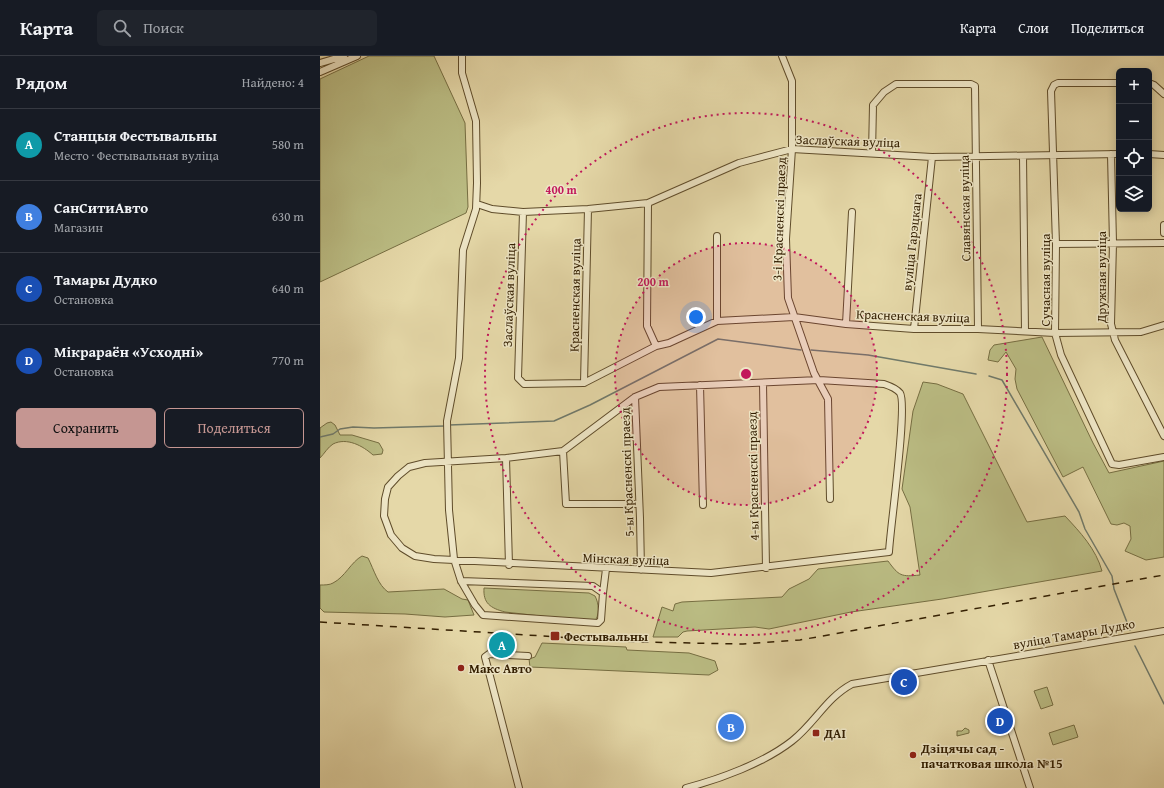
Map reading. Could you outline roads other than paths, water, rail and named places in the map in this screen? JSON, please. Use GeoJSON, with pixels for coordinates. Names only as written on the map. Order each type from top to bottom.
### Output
{"type":"FeatureCollection","features":[{"type":"Feature","properties":{"kind":"street"},"geometry":{"type":"LineString","coordinates":[[320,63],[344,56]]}},
{"type":"Feature","properties":{"kind":"street"},"geometry":{"type":"LineString","coordinates":[[320,72],[357,56]]}},
{"type":"Feature","properties":{"kind":"street"},"geometry":{"type":"LineString","coordinates":[[462,56],[462,73],[476,121],[477,204],[463,250],[459,358],[447,421],[449,510],[454,559],[461,581],[475,605],[483,615],[600,623],[606,569]]}},
{"type":"Feature","properties":{"kind":"street","name":"3-і Красненскі праезд"},"geometry":{"type":"LineString","coordinates":[[782,56],[792,81],[792,149],[786,239],[788,298],[814,373],[828,399],[830,499]]}},
{"type":"Feature","properties":{"kind":"street","name":"Сучасная вуліца"},"geometry":{"type":"LineString","coordinates":[[1116,83],[1058,83],[1054,85],[1051,91],[1056,244],[1055,333],[1061,355],[1112,464],[1118,465],[1164,457]]}},
{"type":"Feature","properties":{"kind":"street","name":"Славянская вуліца"},"geometry":{"type":"LineString","coordinates":[[872,153],[873,105],[884,92],[896,84],[971,84],[975,86],[978,329]]}},
{"type":"Feature","properties":{"kind":"street"},"geometry":{"type":"LineString","coordinates":[[1152,84],[1164,94]]}},
{"type":"Feature","properties":{"kind":"street","name":"Заслаўская вуліца"},"geometry":{"type":"LineString","coordinates":[[477,204],[492,209],[523,212],[588,209],[648,203],[739,163],[792,149],[932,156],[1116,154]]}},
{"type":"Feature","properties":{"kind":"street","name":"Дружная вуліца"},"geometry":{"type":"LineString","coordinates":[[1111,154],[1113,243],[1111,324],[1113,332],[1164,436]]}},
{"type":"Feature","properties":{"kind":"street"},"geometry":{"type":"LineString","coordinates":[[1152,154],[1164,155]]}},
{"type":"Feature","properties":{"kind":"street","name":"вуліца Гарэцкага"},"geometry":{"type":"LineString","coordinates":[[914,329],[932,156]]}},
{"type":"Feature","properties":{"kind":"street","name":"Сучасная вуліца"},"geometry":{"type":"LineString","coordinates":[[1023,156],[1025,331]]}},
{"type":"Feature","properties":{"kind":"street"},"geometry":{"type":"LineString","coordinates":[[648,203],[647,326],[656,346]]}},
{"type":"Feature","properties":{"kind":"street","name":"Красненская вуліца"},"geometry":{"type":"LineString","coordinates":[[584,382],[588,209]]}},
{"type":"Feature","properties":{"kind":"street","name":"Заслаўская вуліца"},"geometry":{"type":"LineString","coordinates":[[518,378],[523,212]]}},
{"type":"Feature","properties":{"kind":"street","name":"Красненская вуліца"},"geometry":{"type":"LineString","coordinates":[[846,324],[852,212]]}},
{"type":"Feature","properties":{"kind":"street"},"geometry":{"type":"LineString","coordinates":[[1164,225],[1164,234]]}},
{"type":"Feature","properties":{"kind":"street"},"geometry":{"type":"LineString","coordinates":[[717,321],[718,236]]}},
{"type":"Feature","properties":{"kind":"street"},"geometry":{"type":"LineString","coordinates":[[1056,244],[1164,243]]}},
{"type":"Feature","properties":{"kind":"street","name":"Красненская вуліца"},"geometry":{"type":"LineString","coordinates":[[518,378],[524,384],[584,382],[656,346],[669,343],[717,321],[794,317],[846,324],[914,329],[978,329],[1055,333],[1141,332],[1164,325]]}},
{"type":"Feature","properties":{"kind":"street"},"geometry":{"type":"LineString","coordinates":[[448,462],[506,458],[563,451],[635,396],[659,387],[763,384],[819,380]]}},
{"type":"Feature","properties":{"kind":"street","name":"Мінская вуліца"},"geometry":{"type":"LineString","coordinates":[[448,462],[409,467],[388,487],[384,516],[391,535],[402,548],[415,556],[434,559],[454,559],[509,564],[711,573],[766,568],[889,552],[900,446],[903,400],[900,393],[892,386],[884,384],[819,380]]}},
{"type":"Feature","properties":{"kind":"street","name":"4-ы Красненскі праезд"},"geometry":{"type":"LineString","coordinates":[[763,384],[766,568]]}},
{"type":"Feature","properties":{"kind":"street"},"geometry":{"type":"LineString","coordinates":[[700,385],[703,505]]}},
{"type":"Feature","properties":{"kind":"street","name":"5-ы Красненскі праезд"},"geometry":{"type":"LineString","coordinates":[[635,396],[641,570]]}},
{"type":"Feature","properties":{"kind":"street"},"geometry":{"type":"LineString","coordinates":[[563,451],[566,504],[639,504]]}},
{"type":"Feature","properties":{"kind":"street"},"geometry":{"type":"LineString","coordinates":[[506,458],[509,564]]}},
{"type":"Feature","properties":{"kind":"street"},"geometry":{"type":"LineString","coordinates":[[461,581],[592,586],[603,593]]}},
{"type":"Feature","properties":{"kind":"street","name":"вуліца Тамары Дудко"},"geometry":{"type":"LineString","coordinates":[[686,788],[714,781],[748,766],[793,740],[839,691],[852,684],[1164,631]]}},
{"type":"Feature","properties":{"kind":"street"},"geometry":{"type":"LineString","coordinates":[[519,788],[486,657],[490,654],[528,656]]}},
{"type":"Feature","properties":{"kind":"street"},"geometry":{"type":"LineString","coordinates":[[988,660],[1030,788]]}},
{"type":"Feature","properties":{"kind":"street"},"geometry":{"type":"LineString","coordinates":[[714,781],[715,788]]}},
{"type":"Feature","properties":{"kind":"waterway"},"geometry":{"type":"LineString","coordinates":[[449,425],[554,421],[590,405],[718,339],[801,350]]}},
{"type":"Feature","properties":{"kind":"waterway"},"geometry":{"type":"LineString","coordinates":[[811,350],[868,355],[976,374]]}},
{"type":"Feature","properties":{"kind":"waterway"},"geometry":{"type":"LineString","coordinates":[[989,376],[1002,380],[1079,512],[1085,529],[1112,576],[1114,589],[1130,630]]}},
{"type":"Feature","properties":{"kind":"waterway"},"geometry":{"type":"LineString","coordinates":[[320,437],[333,434],[340,429],[353,427],[374,428],[445,426]]}},
{"type":"Feature","properties":{"kind":"waterway"},"geometry":{"type":"LineString","coordinates":[[1135,646],[1164,704]]}},
{"type":"Feature","properties":{"kind":"railway"},"geometry":{"type":"LineString","coordinates":[[320,622],[638,642],[743,644],[800,640],[1164,575]]}},
{"type":"Feature","properties":{"kind":"place","name":"Фестывальны"},"geometry":{"type":"Point","coordinates":[555,636]}},
{"type":"Feature","properties":{"kind":"place","name":"Станцыя Фестывальны"},"geometry":{"type":"Point","coordinates":[502,645]}},
{"type":"Feature","properties":{"kind":"place","name":"Макс Авто"},"geometry":{"type":"Point","coordinates":[461,668]}},
{"type":"Feature","properties":{"kind":"place","name":"Тамары Дудко"},"geometry":{"type":"Point","coordinates":[904,682]}},
{"type":"Feature","properties":{"kind":"place","name":"Мікрараён «Усходні»"},"geometry":{"type":"Point","coordinates":[1000,721]}},
{"type":"Feature","properties":{"kind":"place","name":"СанСитиАвто"},"geometry":{"type":"Point","coordinates":[731,727]}},
{"type":"Feature","properties":{"kind":"place","name":"ДАІ"},"geometry":{"type":"Point","coordinates":[816,733]}},
{"type":"Feature","properties":{"kind":"place","name":"Дзіцячы сад - пачатковая школа №15"},"geometry":{"type":"Point","coordinates":[913,755]}}]}
